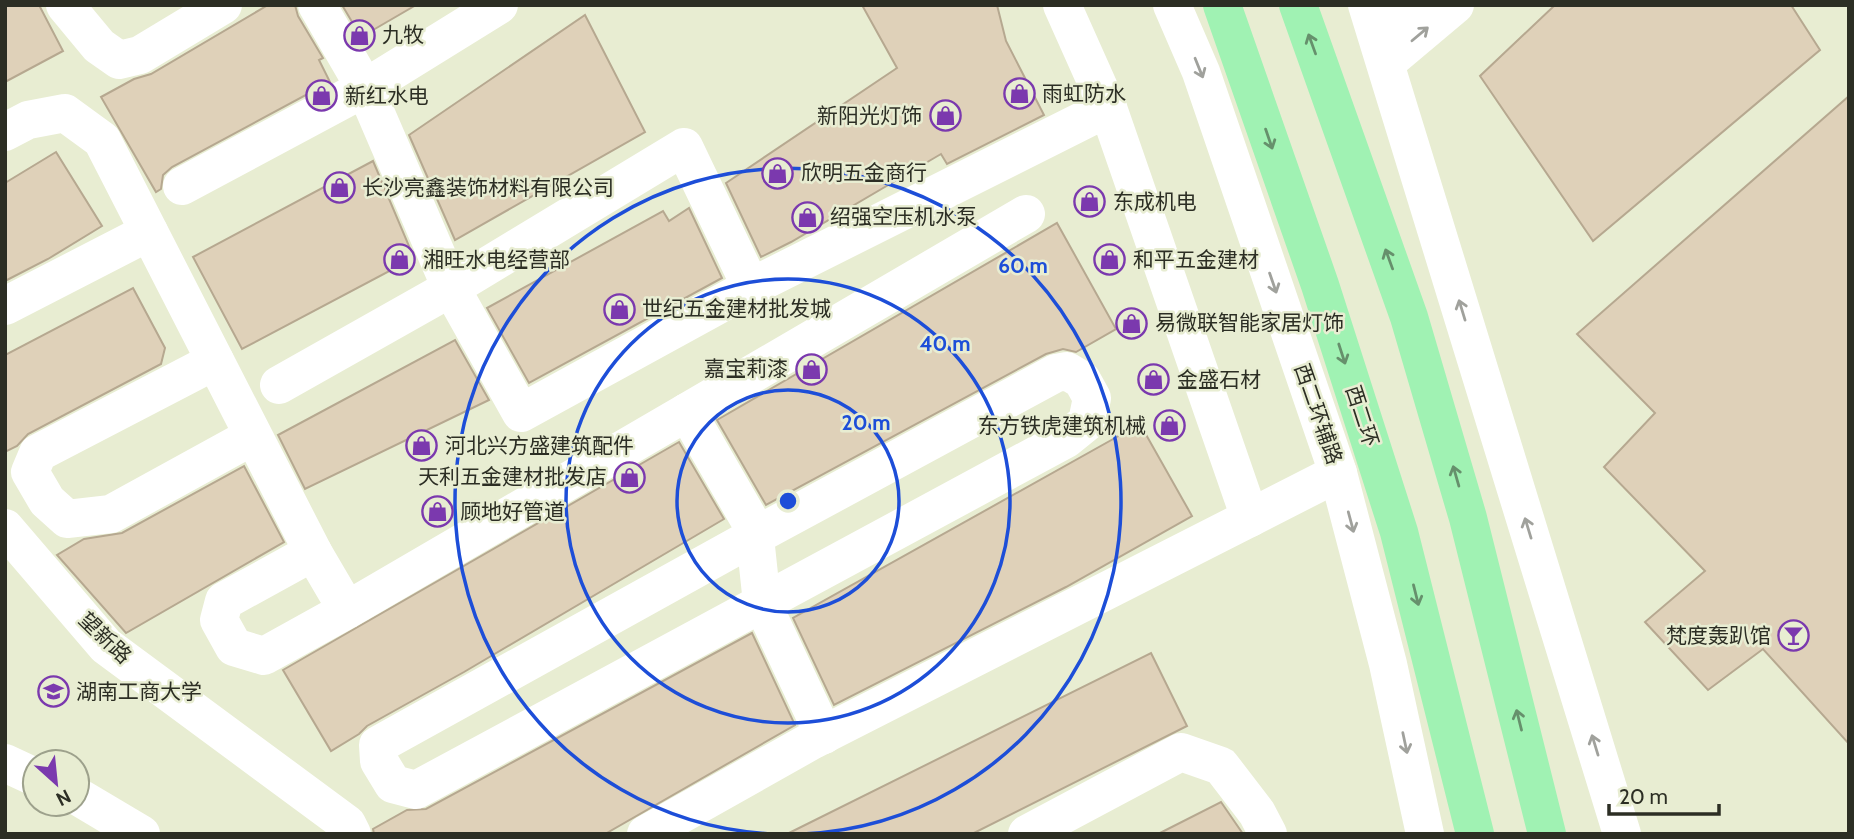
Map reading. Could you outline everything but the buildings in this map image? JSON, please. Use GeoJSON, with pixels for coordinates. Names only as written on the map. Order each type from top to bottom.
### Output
{"type":"FeatureCollection","features":[{"type":"Feature","properties":{"kind":"highway","name":"西二环"},"geometry":{"type":"LineString","coordinates":[[1222,5],[1320,285],[1399,532],[1475,834]]}},
{"type":"Feature","properties":{"kind":"highway"},"geometry":{"type":"LineString","coordinates":[[1298,5],[1409,317],[1468,518],[1547,834]]}},
{"type":"Feature","properties":{"kind":"street"},"geometry":{"type":"LineString","coordinates":[[65,5],[99,46],[119,61],[140,55],[223,5]]}},
{"type":"Feature","properties":{"kind":"street"},"geometry":{"type":"LineString","coordinates":[[317,5],[365,88],[451,288],[522,413],[751,287],[1108,108]]}},
{"type":"Feature","properties":{"kind":"street"},"geometry":{"type":"LineString","coordinates":[[182,186],[365,88],[499,5]]}},
{"type":"Feature","properties":{"kind":"street"},"geometry":{"type":"LineString","coordinates":[[1062,5],[1108,108],[1250,518]]}},
{"type":"Feature","properties":{"kind":"street","name":"西二环辅路"},"geometry":{"type":"LineString","coordinates":[[1172,5],[1202,72],[1338,473],[1388,664],[1425,834]]}},
{"type":"Feature","properties":{"kind":"street"},"geometry":{"type":"LineString","coordinates":[[1377,34],[1412,5]]}},
{"type":"Feature","properties":{"kind":"street"},"geometry":{"type":"LineString","coordinates":[[1377,34],[1455,5]]}},
{"type":"Feature","properties":{"kind":"street"},"geometry":{"type":"LineString","coordinates":[[1377,34],[1622,834]]}},
{"type":"Feature","properties":{"kind":"street"},"geometry":{"type":"LineString","coordinates":[[5,132],[28,120],[65,113],[102,140],[313,552],[347,610]]}},
{"type":"Feature","properties":{"kind":"street"},"geometry":{"type":"LineString","coordinates":[[279,385],[451,288],[684,147],[751,287]]}},
{"type":"Feature","properties":{"kind":"street"},"geometry":{"type":"LineString","coordinates":[[313,552],[223,601],[219,621],[234,647],[264,656],[1026,214]]}},
{"type":"Feature","properties":{"kind":"street"},"geometry":{"type":"LineString","coordinates":[[5,306],[149,232]]}},
{"type":"Feature","properties":{"kind":"street"},"geometry":{"type":"LineString","coordinates":[[215,361],[38,453],[30,472],[47,501],[67,519],[111,513],[253,436]]}},
{"type":"Feature","properties":{"kind":"street"},"geometry":{"type":"LineString","coordinates":[[1067,371],[1082,380],[1092,398],[1087,422],[1066,439],[762,603],[416,790],[393,784],[379,761],[378,745],[755,536],[1056,373],[1067,371]]}},
{"type":"Feature","properties":{"kind":"street"},"geometry":{"type":"LineString","coordinates":[[687,412],[754,528],[762,603],[824,735]]}},
{"type":"Feature","properties":{"kind":"street"},"geometry":{"type":"LineString","coordinates":[[646,834],[824,735],[1338,473]]}},
{"type":"Feature","properties":{"kind":"street","name":"望新路"},"geometry":{"type":"LineString","coordinates":[[6,532],[106,646],[347,824],[352,834]]}},
{"type":"Feature","properties":{"kind":"street"},"geometry":{"type":"LineString","coordinates":[[1027,834],[1181,752],[1221,766],[1257,813],[1268,834]]}},
{"type":"Feature","properties":{"kind":"street"},"geometry":{"type":"LineString","coordinates":[[5,763],[21,770]]}},
{"type":"Feature","properties":{"kind":"street"},"geometry":{"type":"LineString","coordinates":[[91,804],[141,834]]}},
{"type":"Feature","properties":{"kind":"place","name":"九牧"},"geometry":{"type":"Point","coordinates":[359,35]}},
{"type":"Feature","properties":{"kind":"place","name":"雨虹防水"},"geometry":{"type":"Point","coordinates":[1019,94]}},
{"type":"Feature","properties":{"kind":"place","name":"新红水电"},"geometry":{"type":"Point","coordinates":[322,96]}},
{"type":"Feature","properties":{"kind":"place","name":"新阳光灯饰"},"geometry":{"type":"Point","coordinates":[945,116]}},
{"type":"Feature","properties":{"kind":"place","name":"欣明五金商行"},"geometry":{"type":"Point","coordinates":[778,173]}},
{"type":"Feature","properties":{"kind":"place","name":"长沙亮鑫装饰材料有限公司"},"geometry":{"type":"Point","coordinates":[339,188]}},
{"type":"Feature","properties":{"kind":"place","name":"东成机电"},"geometry":{"type":"Point","coordinates":[1090,202]}},
{"type":"Feature","properties":{"kind":"place","name":"绍强空压机水泵"},"geometry":{"type":"Point","coordinates":[807,217]}},
{"type":"Feature","properties":{"kind":"place","name":"湘旺水电经营部"},"geometry":{"type":"Point","coordinates":[400,260]}},
{"type":"Feature","properties":{"kind":"place","name":"和平五金建材"},"geometry":{"type":"Point","coordinates":[1110,260]}},
{"type":"Feature","properties":{"kind":"place","name":"世纪五金建材批发城"},"geometry":{"type":"Point","coordinates":[619,309]}},
{"type":"Feature","properties":{"kind":"place","name":"易微联智能家居灯饰"},"geometry":{"type":"Point","coordinates":[1132,323]}},
{"type":"Feature","properties":{"kind":"place","name":"嘉宝莉漆"},"geometry":{"type":"Point","coordinates":[811,369]}},
{"type":"Feature","properties":{"kind":"place","name":"金盛石材"},"geometry":{"type":"Point","coordinates":[1154,380]}},
{"type":"Feature","properties":{"kind":"place","name":"东方铁虎建筑机械"},"geometry":{"type":"Point","coordinates":[1169,426]}},
{"type":"Feature","properties":{"kind":"place","name":"河北兴方盛建筑配件"},"geometry":{"type":"Point","coordinates":[422,446]}},
{"type":"Feature","properties":{"kind":"place","name":"天利五金建材批发店"},"geometry":{"type":"Point","coordinates":[630,477]}},
{"type":"Feature","properties":{"kind":"place","name":"顾地好管道"},"geometry":{"type":"Point","coordinates":[437,512]}},
{"type":"Feature","properties":{"kind":"place","name":"梵度轰趴馆"},"geometry":{"type":"Point","coordinates":[1794,636]}},
{"type":"Feature","properties":{"kind":"place","name":"湖南工商大学"},"geometry":{"type":"Point","coordinates":[53,692]}}]}
